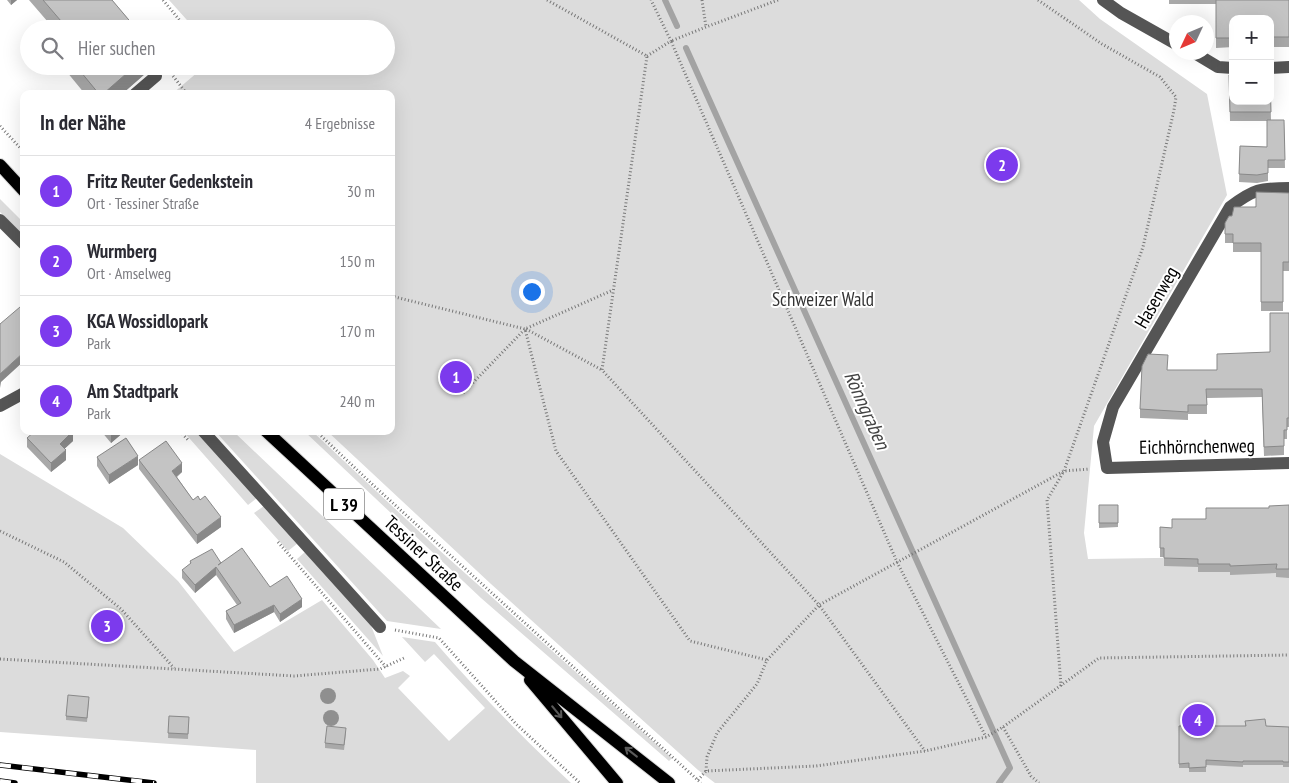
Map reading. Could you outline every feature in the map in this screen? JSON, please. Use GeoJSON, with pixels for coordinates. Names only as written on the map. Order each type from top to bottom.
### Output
{"type":"FeatureCollection","features":[{"type":"Feature","properties":{"kind":"main road"},"geometry":{"type":"LineString","coordinates":[[0,165],[20,187]]}},
{"type":"Feature","properties":{"kind":"main road","name":"Tessiner Straße"},"geometry":{"type":"LineString","coordinates":[[270,435],[514,661],[669,783]]}},
{"type":"Feature","properties":{"kind":"main road","name":"Tessiner Straße"},"geometry":{"type":"LineString","coordinates":[[514,661],[618,783]]}},
{"type":"Feature","properties":{"kind":"street"},"geometry":{"type":"LineString","coordinates":[[1103,0],[1121,13],[1169,40]]}},
{"type":"Feature","properties":{"kind":"street"},"geometry":{"type":"LineString","coordinates":[[1207,60],[1218,66],[1229,67]]}},
{"type":"Feature","properties":{"kind":"street"},"geometry":{"type":"LineString","coordinates":[[1274,68],[1289,68]]}},
{"type":"Feature","properties":{"kind":"street"},"geometry":{"type":"LineString","coordinates":[[140,90],[156,76]]}},
{"type":"Feature","properties":{"kind":"street","name":"Hasenweg"},"geometry":{"type":"LineString","coordinates":[[1106,468],[1104,442],[1112,407],[1230,207],[1246,195],[1264,188],[1289,188]]}},
{"type":"Feature","properties":{"kind":"street"},"geometry":{"type":"LineString","coordinates":[[0,220],[20,240]]}},
{"type":"Feature","properties":{"kind":"street"},"geometry":{"type":"LineString","coordinates":[[0,406],[20,395]]}},
{"type":"Feature","properties":{"kind":"street"},"geometry":{"type":"LineString","coordinates":[[207,435],[380,627]]}},
{"type":"Feature","properties":{"kind":"street","name":"Eichhörnchenweg"},"geometry":{"type":"LineString","coordinates":[[1106,468],[1289,463]]}},
{"type":"Feature","properties":{"kind":"path"},"geometry":{"type":"LineString","coordinates":[[163,0],[180,20]]}},
{"type":"Feature","properties":{"kind":"path"},"geometry":{"type":"LineString","coordinates":[[547,0],[647,56]]}},
{"type":"Feature","properties":{"kind":"path"},"geometry":{"type":"LineString","coordinates":[[651,0],[897,562],[986,737]]}},
{"type":"Feature","properties":{"kind":"path"},"geometry":{"type":"LineString","coordinates":[[702,0],[706,27]]}},
{"type":"Feature","properties":{"kind":"path"},"geometry":{"type":"LineString","coordinates":[[647,56],[671,42],[706,27],[778,0]]}},
{"type":"Feature","properties":{"kind":"path"},"geometry":{"type":"LineString","coordinates":[[1038,0],[1102,44],[1160,77],[1176,97],[1143,247],[1064,471],[1047,500],[1061,686]]}},
{"type":"Feature","properties":{"kind":"path"},"geometry":{"type":"LineString","coordinates":[[602,370],[647,56]]}},
{"type":"Feature","properties":{"kind":"path"},"geometry":{"type":"LineString","coordinates":[[173,75],[184,90]]}},
{"type":"Feature","properties":{"kind":"path"},"geometry":{"type":"LineString","coordinates":[[0,126],[20,148]]}},
{"type":"Feature","properties":{"kind":"path"},"geometry":{"type":"LineString","coordinates":[[462,394],[525,329],[613,290]]}},
{"type":"Feature","properties":{"kind":"path"},"geometry":{"type":"LineString","coordinates":[[395,297],[525,329],[602,370],[819,605],[925,752]]}},
{"type":"Feature","properties":{"kind":"path"},"geometry":{"type":"LineString","coordinates":[[525,329],[556,451],[690,641],[767,660]]}},
{"type":"Feature","properties":{"kind":"path"},"geometry":{"type":"LineString","coordinates":[[183,435],[192,446]]}},
{"type":"Feature","properties":{"kind":"path"},"geometry":{"type":"LineString","coordinates":[[320,435],[700,781],[706,771],[707,757],[717,733],[757,684],[767,660],[819,605],[1064,471],[1106,468]]}},
{"type":"Feature","properties":{"kind":"path"},"geometry":{"type":"LineString","coordinates":[[0,531],[64,562],[121,609],[174,669]]}},
{"type":"Feature","properties":{"kind":"path"},"geometry":{"type":"LineString","coordinates":[[272,536],[386,667]]}},
{"type":"Feature","properties":{"kind":"path"},"geometry":{"type":"LineString","coordinates":[[380,627],[439,638],[516,724],[580,783]]}},
{"type":"Feature","properties":{"kind":"path"},"geometry":{"type":"LineString","coordinates":[[706,771],[816,766],[925,752],[986,737],[1003,727],[1099,658],[1289,655]]}},
{"type":"Feature","properties":{"kind":"path"},"geometry":{"type":"LineString","coordinates":[[0,659],[294,676],[380,669],[404,658]]}},
{"type":"Feature","properties":{"kind":"path"},"geometry":{"type":"LineString","coordinates":[[1003,727],[1031,776],[1039,783]]}},
{"type":"Feature","properties":{"kind":"green space","name":"Schweizer Wald"},"geometry":{"type":"Polygon","coordinates":[[[169,0],[1079,0],[1100,19],[1207,94],[1227,195],[1094,426],[1084,533],[1088,559],[1289,556],[1289,783],[715,783],[698,770],[491,584],[331,435],[395,435],[395,90],[177,90],[194,75],[395,75],[395,20],[187,20],[169,0]]]}},
{"type":"Feature","properties":{"kind":"green space"},"geometry":{"type":"Polygon","coordinates":[[[0,199],[20,219],[20,232],[0,212],[0,199]]]}},
{"type":"Feature","properties":{"kind":"green space"},"geometry":{"type":"Polygon","coordinates":[[[187,435],[201,435],[257,498],[248,505],[187,435]]]}},
{"type":"Feature","properties":{"kind":"green space"},"geometry":{"type":"Polygon","coordinates":[[[219,435],[237,435],[441,629],[387,621],[219,435]]]}},
{"type":"Feature","properties":{"kind":"green space"},"geometry":{"type":"Polygon","coordinates":[[[308,435],[316,435],[438,549],[672,758],[669,761],[481,598],[308,435]]]}},
{"type":"Feature","properties":{"kind":"green space"},"geometry":{"type":"Polygon","coordinates":[[[0,454],[123,528],[178,581],[234,652],[322,600],[373,660],[385,678],[403,671],[410,676],[398,688],[449,741],[485,708],[434,654],[425,662],[402,637],[435,642],[501,714],[571,783],[256,783],[256,750],[0,732],[0,454]]]}},
{"type":"Feature","properties":{"kind":"green space"},"geometry":{"type":"Polygon","coordinates":[[[264,506],[298,543],[288,551],[254,513],[264,506]]]}},
{"type":"Feature","properties":{"kind":"green space"},"geometry":{"type":"Polygon","coordinates":[[[305,552],[370,623],[383,656],[297,559],[305,552]]]}},
{"type":"Feature","properties":{"kind":"building"},"geometry":{"type":"Polygon","coordinates":[[[43,0],[112,0],[129,20],[60,20],[43,0]]]}},
{"type":"Feature","properties":{"kind":"building"},"geometry":{"type":"Polygon","coordinates":[[[1216,0],[1289,0],[1289,37],[1274,37],[1274,15],[1229,15],[1229,38],[1216,38],[1216,0]]]}},
{"type":"Feature","properties":{"kind":"building"},"geometry":{"type":"Polygon","coordinates":[[[83,75],[125,75],[108,90],[96,90],[83,75]]]}},
{"type":"Feature","properties":{"kind":"building"},"geometry":{"type":"Polygon","coordinates":[[[1230,105],[1271,105],[1271,112],[1230,112],[1230,105]]]}},
{"type":"Feature","properties":{"kind":"building"},"geometry":{"type":"Polygon","coordinates":[[[1267,120],[1284,120],[1285,160],[1268,160],[1268,173],[1257,175],[1239,174],[1240,146],[1267,147],[1267,120]]]}},
{"type":"Feature","properties":{"kind":"building"},"geometry":{"type":"Polygon","coordinates":[[[1256,192],[1289,193],[1289,262],[1283,262],[1283,302],[1261,302],[1261,243],[1233,243],[1233,234],[1225,234],[1225,223],[1229,216],[1232,216],[1234,207],[1256,207],[1256,192]]]}},
{"type":"Feature","properties":{"kind":"building"},"geometry":{"type":"Polygon","coordinates":[[[20,307],[20,356],[0,374],[0,324],[20,307]]]}},
{"type":"Feature","properties":{"kind":"building"},"geometry":{"type":"Polygon","coordinates":[[[1270,313],[1289,313],[1289,418],[1287,418],[1287,430],[1284,430],[1284,446],[1264,447],[1262,389],[1206,389],[1207,405],[1188,405],[1188,412],[1140,409],[1142,366],[1148,354],[1168,355],[1167,370],[1217,370],[1217,354],[1270,352],[1270,313]]]}},
{"type":"Feature","properties":{"kind":"building"},"geometry":{"type":"Polygon","coordinates":[[[30,435],[69,435],[60,444],[66,450],[51,463],[27,438],[30,435]]]}},
{"type":"Feature","properties":{"kind":"building"},"geometry":{"type":"Polygon","coordinates":[[[126,438],[138,456],[109,475],[97,457],[126,438]]]}},
{"type":"Feature","properties":{"kind":"building"},"geometry":{"type":"Polygon","coordinates":[[[166,441],[182,463],[172,471],[193,500],[198,496],[200,500],[205,496],[221,517],[197,535],[139,460],[166,441]]]}},
{"type":"Feature","properties":{"kind":"building"},"geometry":{"type":"Polygon","coordinates":[[[1099,505],[1118,505],[1118,523],[1099,523],[1099,505]]]}},
{"type":"Feature","properties":{"kind":"building"},"geometry":{"type":"Polygon","coordinates":[[[1289,505],[1289,569],[1276,569],[1277,564],[1230,566],[1230,564],[1198,564],[1198,559],[1164,558],[1164,548],[1160,548],[1160,527],[1172,528],[1172,519],[1206,519],[1206,508],[1269,508],[1269,506],[1289,505]]]}},
{"type":"Feature","properties":{"kind":"building"},"geometry":{"type":"Polygon","coordinates":[[[242,548],[270,587],[287,576],[302,599],[280,614],[274,605],[234,625],[226,611],[241,603],[216,567],[195,585],[182,570],[191,563],[190,561],[212,549],[221,563],[242,548]]]}},
{"type":"Feature","properties":{"kind":"building"},"geometry":{"type":"Polygon","coordinates":[[[68,695],[89,697],[87,718],[66,716],[68,695]]]}},
{"type":"Feature","properties":{"kind":"building"},"geometry":{"type":"Polygon","coordinates":[[[169,716],[189,717],[188,734],[168,733],[169,716]]]}},
{"type":"Feature","properties":{"kind":"building"},"geometry":{"type":"Polygon","coordinates":[[[1265,719],[1266,726],[1289,727],[1289,762],[1206,760],[1206,767],[1189,768],[1189,763],[1179,764],[1179,726],[1246,726],[1245,721],[1265,719]]]}},
{"type":"Feature","properties":{"kind":"building"},"geometry":{"type":"Polygon","coordinates":[[[327,726],[346,728],[344,745],[325,743],[327,726]]]}},
{"type":"Feature","properties":{"kind":"waterway","name":"Rönngraben"},"geometry":{"type":"LineString","coordinates":[[665,0],[677,26]]}},
{"type":"Feature","properties":{"kind":"waterway","name":"Rönngraben"},"geometry":{"type":"LineString","coordinates":[[686,48],[1010,768],[999,783]]}},
{"type":"Feature","properties":{"kind":"railway"},"geometry":{"type":"LineString","coordinates":[[0,765],[154,783]]}},
{"type":"Feature","properties":{"kind":"railway"},"geometry":{"type":"LineString","coordinates":[[0,781],[15,783]]}},
{"type":"Feature","properties":{"kind":"place","name":"Wurmberg"},"geometry":{"type":"Point","coordinates":[1002,165]}},
{"type":"Feature","properties":{"kind":"place","name":"Fritz Reuter Gedenkstein"},"geometry":{"type":"Point","coordinates":[456,377]}},
{"type":"Feature","properties":{"kind":"place","name":"KGA Wossidlopark"},"geometry":{"type":"Point","coordinates":[107,626]}},
{"type":"Feature","properties":{"kind":"place","name":"Am Stadtpark"},"geometry":{"type":"Point","coordinates":[1198,720]}}]}
